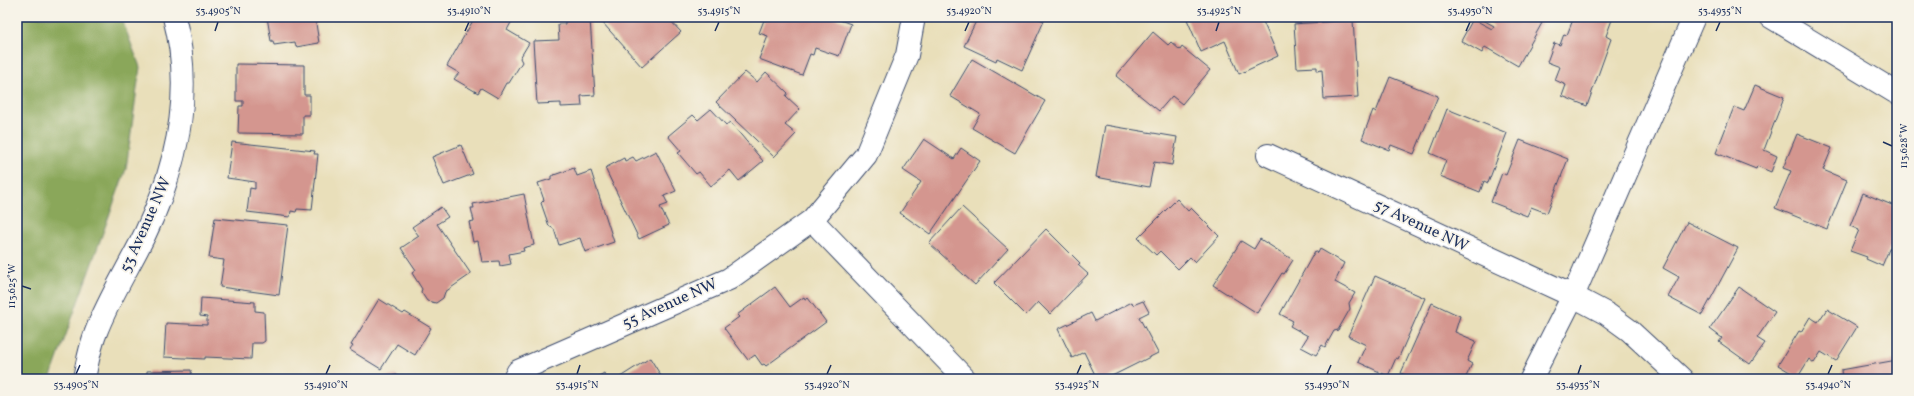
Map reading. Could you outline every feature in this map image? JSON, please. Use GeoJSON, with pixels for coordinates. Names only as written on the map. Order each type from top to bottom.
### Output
{"type":"FeatureCollection","features":[{"type":"Feature","properties":{"kind":"street","name":"53 Avenue NW"},"geometry":{"type":"LineString","coordinates":[[84,379],[95,333],[106,308],[147,229],[158,204],[171,166],[179,132],[183,99],[182,60],[174,17]]}},
{"type":"Feature","properties":{"kind":"street","name":"55 Avenue NW"},"geometry":{"type":"LineString","coordinates":[[516,375],[729,279],[812,220],[866,155],[907,55],[914,17]]}},
{"type":"Feature","properties":{"kind":"street"},"geometry":{"type":"LineString","coordinates":[[1531,379],[1573,296],[1694,17]]}},
{"type":"Feature","properties":{"kind":"street"},"geometry":{"type":"LineString","coordinates":[[1771,17],[1895,92]]}},
{"type":"Feature","properties":{"kind":"street","name":"57 Avenue NW"},"geometry":{"type":"LineString","coordinates":[[1268,155],[1573,296],[1607,314],[1629,330],[1682,379]]}},
{"type":"Feature","properties":{"kind":"street"},"geometry":{"type":"LineString","coordinates":[[812,220],[965,379]]}},
{"type":"Feature","properties":{"kind":"green space"},"geometry":{"type":"Polygon","coordinates":[[[17,17],[121,17],[140,67],[126,169],[50,379],[17,379],[17,17]]]}},
{"type":"Feature","properties":{"kind":"building"},"geometry":{"type":"Polygon","coordinates":[[[267,17],[315,17],[319,43],[296,47],[295,42],[274,45],[273,41],[271,41],[267,17]]]}},
{"type":"Feature","properties":{"kind":"building"},"geometry":{"type":"Polygon","coordinates":[[[475,17],[514,17],[507,30],[529,43],[520,58],[522,62],[509,83],[506,83],[498,98],[481,88],[478,93],[454,79],[459,73],[447,66],[475,17]]]}},
{"type":"Feature","properties":{"kind":"building"},"geometry":{"type":"Polygon","coordinates":[[[607,17],[667,17],[681,32],[642,67],[602,22],[607,17]]]}},
{"type":"Feature","properties":{"kind":"building"},"geometry":{"type":"Polygon","coordinates":[[[768,17],[831,17],[851,24],[839,56],[815,48],[813,55],[810,54],[802,75],[759,59],[768,36],[759,33],[764,20],[766,21],[768,17]]]}},
{"type":"Feature","properties":{"kind":"building"},"geometry":{"type":"Polygon","coordinates":[[[978,17],[992,17],[1002,22],[1004,17],[1035,17],[1044,21],[1022,70],[997,58],[996,61],[964,46],[978,17]]]}},
{"type":"Feature","properties":{"kind":"building"},"geometry":{"type":"Polygon","coordinates":[[[1186,17],[1261,17],[1278,56],[1239,74],[1225,41],[1201,52],[1186,17]]]}},
{"type":"Feature","properties":{"kind":"building"},"geometry":{"type":"Polygon","coordinates":[[[1485,17],[1531,17],[1542,23],[1518,66],[1485,47],[1482,53],[1461,41],[1473,19],[1492,29],[1494,26],[1483,20],[1485,17]]]}},
{"type":"Feature","properties":{"kind":"building"},"geometry":{"type":"Polygon","coordinates":[[[1574,17],[1613,17],[1606,36],[1611,39],[1587,106],[1562,96],[1566,85],[1555,80],[1560,67],[1547,62],[1554,43],[1560,45],[1564,34],[1567,35],[1574,17]]]}},
{"type":"Feature","properties":{"kind":"building"},"geometry":{"type":"Polygon","coordinates":[[[590,19],[595,95],[581,96],[582,106],[561,107],[561,103],[537,104],[533,41],[559,40],[558,24],[565,24],[565,20],[590,19]]]}},
{"type":"Feature","properties":{"kind":"building"},"geometry":{"type":"Polygon","coordinates":[[[1353,20],[1358,97],[1324,99],[1322,70],[1317,71],[1317,67],[1297,68],[1294,24],[1353,20]]]}},
{"type":"Feature","properties":{"kind":"building"},"geometry":{"type":"Polygon","coordinates":[[[1153,32],[1168,45],[1171,42],[1180,50],[1182,47],[1210,70],[1182,104],[1172,96],[1159,111],[1116,76],[1153,32]]]}},
{"type":"Feature","properties":{"kind":"building"},"geometry":{"type":"Polygon","coordinates":[[[972,59],[1045,101],[1015,153],[972,128],[980,114],[950,96],[972,59]]]}},
{"type":"Feature","properties":{"kind":"building"},"geometry":{"type":"Polygon","coordinates":[[[236,64],[304,65],[304,95],[310,95],[310,115],[303,115],[303,134],[238,133],[239,106],[243,106],[243,101],[236,101],[236,64]]]}},
{"type":"Feature","properties":{"kind":"building"},"geometry":{"type":"Polygon","coordinates":[[[745,72],[757,82],[766,72],[788,93],[786,96],[800,109],[785,125],[796,134],[774,157],[716,102],[745,72]]]}},
{"type":"Feature","properties":{"kind":"building"},"geometry":{"type":"Polygon","coordinates":[[[1390,77],[1438,96],[1414,154],[1391,145],[1389,150],[1362,139],[1373,110],[1376,112],[1390,77]]]}},
{"type":"Feature","properties":{"kind":"building"},"geometry":{"type":"Polygon","coordinates":[[[1755,85],[1784,97],[1764,150],[1777,156],[1771,172],[1757,166],[1756,169],[1716,153],[1734,107],[1744,111],[1755,85]]]}},
{"type":"Feature","properties":{"kind":"building"},"geometry":{"type":"Polygon","coordinates":[[[711,109],[726,125],[730,122],[763,161],[739,181],[730,170],[711,186],[699,172],[696,174],[678,153],[681,151],[668,136],[693,115],[698,120],[711,109]]]}},
{"type":"Feature","properties":{"kind":"building"},"geometry":{"type":"Polygon","coordinates":[[[1447,109],[1507,133],[1488,183],[1484,181],[1480,192],[1440,176],[1446,160],[1430,153],[1447,109]]]}},
{"type":"Feature","properties":{"kind":"building"},"geometry":{"type":"Polygon","coordinates":[[[1105,125],[1177,137],[1172,165],[1154,162],[1149,187],[1096,177],[1105,125]]]}},
{"type":"Feature","properties":{"kind":"building"},"geometry":{"type":"Polygon","coordinates":[[[1797,134],[1832,148],[1823,170],[1847,180],[1827,229],[1775,208],[1791,171],[1783,168],[1797,134]]]}},
{"type":"Feature","properties":{"kind":"building"},"geometry":{"type":"Polygon","coordinates":[[[924,139],[954,159],[961,148],[980,161],[930,234],[900,213],[921,182],[903,170],[924,139]]]}},
{"type":"Feature","properties":{"kind":"building"},"geometry":{"type":"Polygon","coordinates":[[[1520,140],[1568,159],[1547,213],[1531,207],[1527,216],[1491,202],[1502,173],[1506,175],[1520,140]]]}},
{"type":"Feature","properties":{"kind":"building"},"geometry":{"type":"Polygon","coordinates":[[[232,142],[315,151],[314,154],[318,154],[312,210],[297,209],[296,212],[291,211],[290,217],[247,212],[250,188],[255,189],[255,182],[227,178],[232,142]]]}},
{"type":"Feature","properties":{"kind":"building"},"geometry":{"type":"Polygon","coordinates":[[[461,145],[473,174],[444,185],[432,157],[461,145]]]}},
{"type":"Feature","properties":{"kind":"building"},"geometry":{"type":"Polygon","coordinates":[[[656,151],[676,191],[664,196],[668,204],[660,207],[669,225],[639,239],[605,168],[624,158],[625,161],[633,157],[636,161],[656,151]]]}},
{"type":"Feature","properties":{"kind":"building"},"geometry":{"type":"Polygon","coordinates":[[[574,168],[577,176],[591,171],[614,242],[585,252],[580,238],[559,245],[554,229],[549,226],[541,203],[544,200],[538,183],[551,179],[551,176],[574,168]]]}},
{"type":"Feature","properties":{"kind":"building"},"geometry":{"type":"Polygon","coordinates":[[[1863,193],[1897,207],[1897,249],[1890,247],[1882,266],[1866,259],[1867,257],[1850,251],[1859,230],[1850,226],[1863,193]]]}},
{"type":"Feature","properties":{"kind":"building"},"geometry":{"type":"Polygon","coordinates":[[[524,194],[534,245],[523,248],[524,251],[509,254],[511,264],[500,266],[499,261],[482,262],[478,241],[473,242],[469,222],[474,221],[471,208],[474,208],[473,204],[524,194]]]}},
{"type":"Feature","properties":{"kind":"building"},"geometry":{"type":"Polygon","coordinates":[[[1177,199],[1188,211],[1191,208],[1219,236],[1195,262],[1190,257],[1178,269],[1160,251],[1156,255],[1138,238],[1177,199]]]}},
{"type":"Feature","properties":{"kind":"building"},"geometry":{"type":"Polygon","coordinates":[[[441,207],[448,217],[437,224],[471,274],[445,292],[443,298],[436,303],[427,301],[421,292],[422,289],[412,273],[416,270],[401,248],[419,236],[412,227],[441,207]]]}},
{"type":"Feature","properties":{"kind":"building"},"geometry":{"type":"Polygon","coordinates":[[[962,207],[1008,249],[975,285],[929,243],[962,207]]]}},
{"type":"Feature","properties":{"kind":"building"},"geometry":{"type":"Polygon","coordinates":[[[215,218],[288,225],[279,295],[220,287],[224,260],[209,258],[215,218]]]}},
{"type":"Feature","properties":{"kind":"building"},"geometry":{"type":"Polygon","coordinates":[[[1687,222],[1738,248],[1702,315],[1668,297],[1679,277],[1663,268],[1687,222]]]}},
{"type":"Feature","properties":{"kind":"building"},"geometry":{"type":"Polygon","coordinates":[[[1046,229],[1080,263],[1078,265],[1088,274],[1050,314],[1038,302],[1026,315],[994,283],[1046,229]]]}},
{"type":"Feature","properties":{"kind":"building"},"geometry":{"type":"Polygon","coordinates":[[[1260,239],[1293,260],[1284,274],[1282,273],[1257,313],[1213,285],[1241,241],[1254,249],[1260,239]]]}},
{"type":"Feature","properties":{"kind":"building"},"geometry":{"type":"Polygon","coordinates":[[[1320,249],[1344,263],[1335,282],[1355,293],[1349,303],[1350,309],[1338,330],[1334,331],[1325,347],[1322,345],[1316,355],[1301,347],[1308,336],[1290,326],[1293,321],[1280,314],[1315,251],[1318,253],[1320,249]]]}},
{"type":"Feature","properties":{"kind":"building"},"geometry":{"type":"Polygon","coordinates":[[[1375,276],[1425,298],[1398,359],[1396,358],[1388,376],[1358,362],[1366,345],[1348,336],[1375,276]]]}},
{"type":"Feature","properties":{"kind":"building"},"geometry":{"type":"Polygon","coordinates":[[[775,287],[790,307],[804,297],[805,299],[808,298],[826,322],[766,366],[764,364],[762,365],[755,355],[748,360],[724,328],[739,317],[737,315],[775,287]]]}},
{"type":"Feature","properties":{"kind":"building"},"geometry":{"type":"Polygon","coordinates":[[[1739,287],[1775,312],[1757,338],[1765,343],[1750,364],[1719,342],[1722,338],[1710,329],[1739,287]]]}},
{"type":"Feature","properties":{"kind":"building"},"geometry":{"type":"Polygon","coordinates":[[[201,298],[255,302],[255,311],[264,312],[265,341],[262,343],[252,343],[251,359],[164,357],[166,323],[207,325],[207,317],[200,316],[201,298]]]}},
{"type":"Feature","properties":{"kind":"building"},"geometry":{"type":"Polygon","coordinates":[[[379,299],[403,314],[405,312],[431,328],[415,355],[397,344],[381,369],[350,350],[353,346],[351,345],[379,299]]]}},
{"type":"Feature","properties":{"kind":"building"},"geometry":{"type":"Polygon","coordinates":[[[1143,301],[1149,312],[1139,317],[1158,353],[1106,379],[1097,379],[1084,352],[1072,358],[1058,329],[1091,313],[1095,321],[1132,302],[1133,305],[1143,301]]]}},
{"type":"Feature","properties":{"kind":"building"},"geometry":{"type":"Polygon","coordinates":[[[1432,303],[1460,316],[1455,332],[1476,341],[1467,361],[1472,364],[1465,379],[1413,379],[1401,373],[1432,303]]]}},
{"type":"Feature","properties":{"kind":"building"},"geometry":{"type":"Polygon","coordinates":[[[1827,309],[1857,327],[1836,361],[1821,352],[1814,363],[1809,359],[1798,377],[1778,365],[1799,331],[1801,332],[1810,317],[1818,322],[1827,309]]]}},
{"type":"Feature","properties":{"kind":"building"},"geometry":{"type":"Polygon","coordinates":[[[650,358],[663,379],[617,379],[650,358]]]}},
{"type":"Feature","properties":{"kind":"building"},"geometry":{"type":"Polygon","coordinates":[[[1897,360],[1897,379],[1842,379],[1841,370],[1897,360]]]}},
{"type":"Feature","properties":{"kind":"building"},"geometry":{"type":"Polygon","coordinates":[[[191,370],[192,379],[147,379],[147,371],[191,370]]]}},
{"type":"Feature","properties":{"kind":"building"},"geometry":{"type":"Polygon","coordinates":[[[604,373],[608,379],[594,379],[604,373]]]}},
{"type":"Feature","properties":{"kind":"building"},"geometry":{"type":"Polygon","coordinates":[[[397,375],[398,379],[380,379],[380,378],[397,375]]]}}]}
